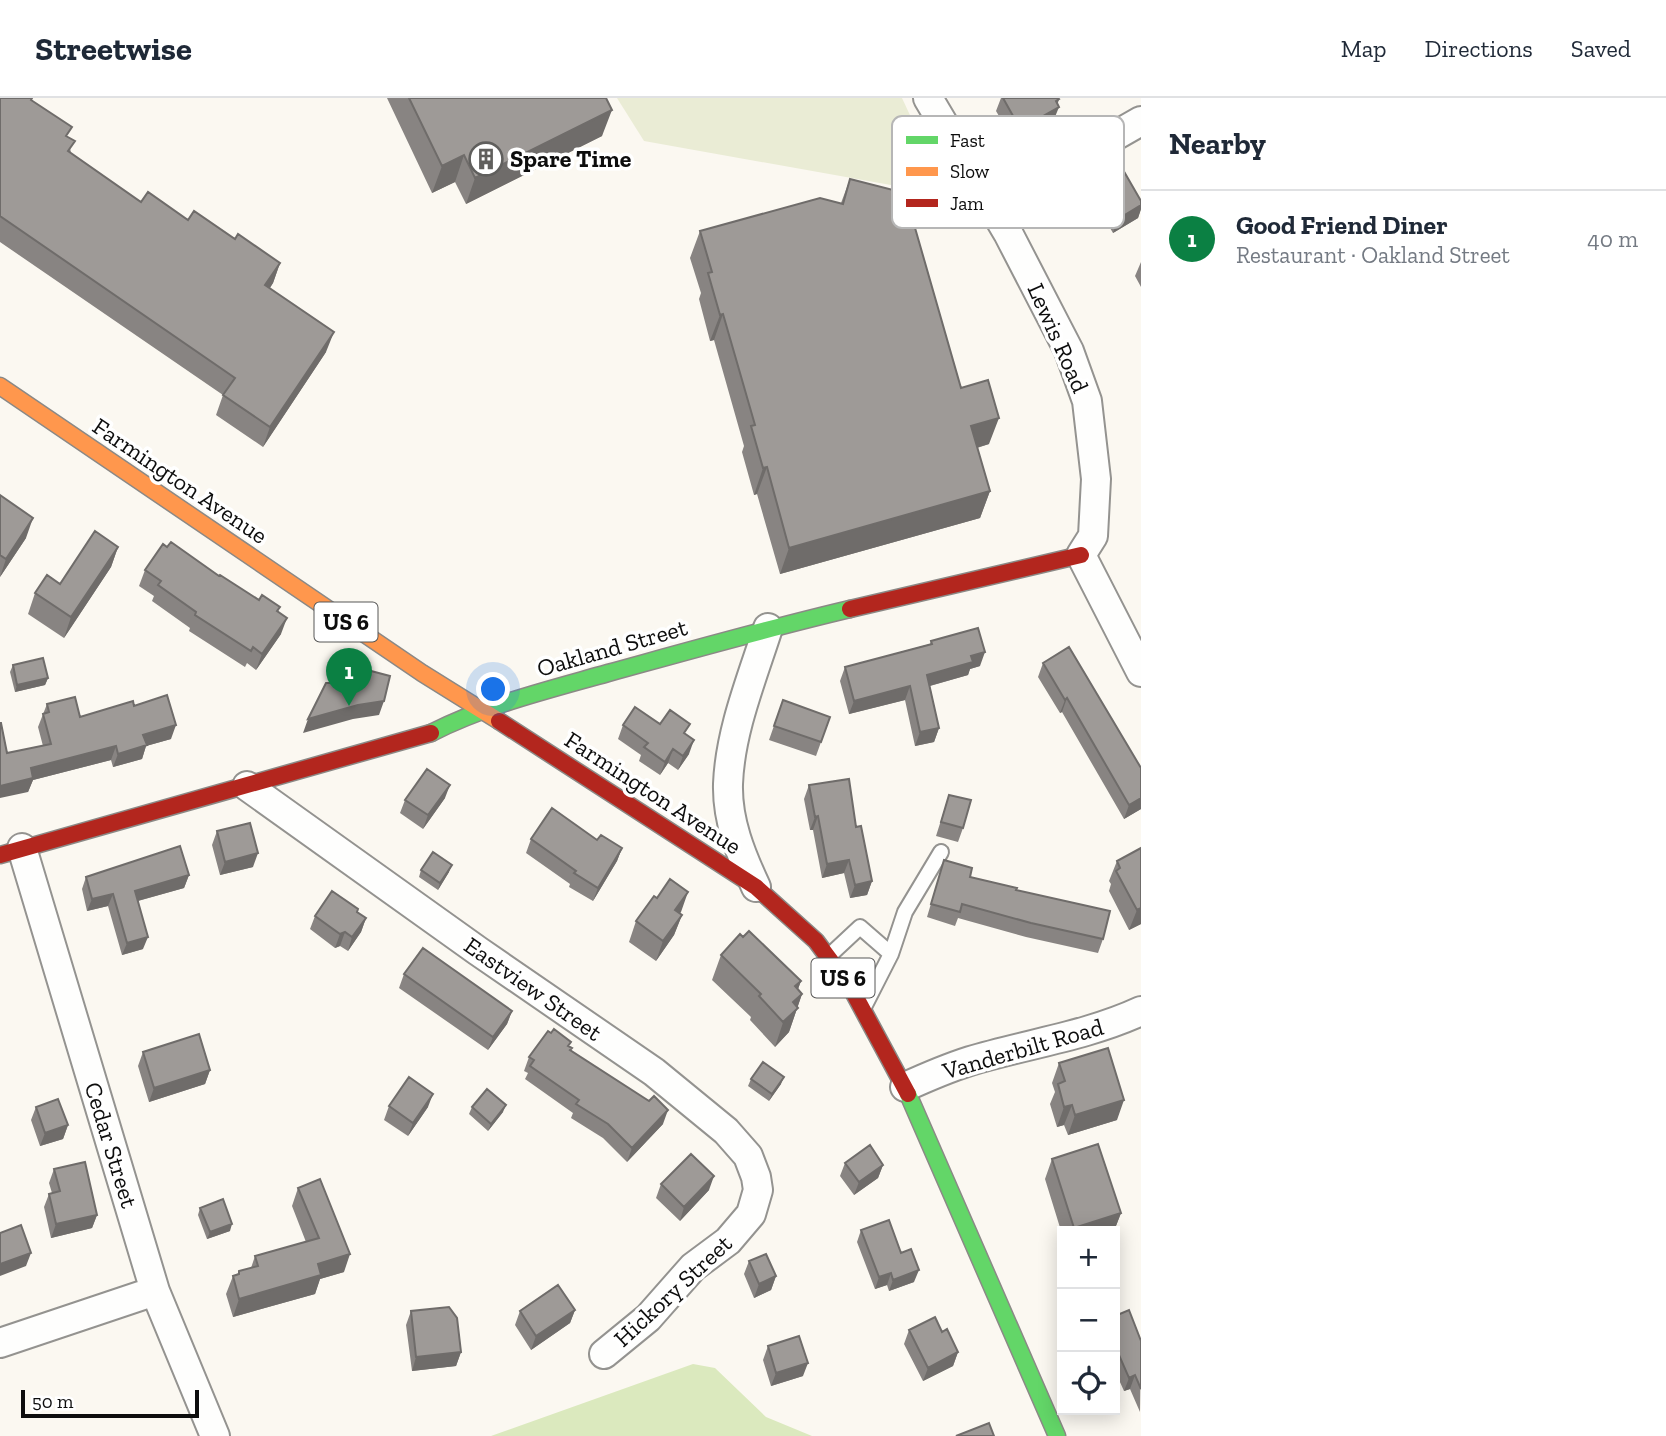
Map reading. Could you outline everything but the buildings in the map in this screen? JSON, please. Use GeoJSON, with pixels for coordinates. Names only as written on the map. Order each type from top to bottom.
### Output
{"type":"FeatureCollection","features":[{"type":"Feature","properties":{"kind":"main road","name":"Farmington Avenue"},"geometry":{"type":"LineString","coordinates":[[0,386],[422,673],[756,887],[816,941],[850,988],[905,1087],[1057,1436]]}},
{"type":"Feature","properties":{"kind":"main road","name":"Oakland Street"},"geometry":{"type":"LineString","coordinates":[[11,851],[424,736],[524,697],[768,628],[1081,555]]}},
{"type":"Feature","properties":{"kind":"street","name":"Lewis Road"},"geometry":{"type":"LineString","coordinates":[[928,98],[939,116]]}},
{"type":"Feature","properties":{"kind":"street"},"geometry":{"type":"LineString","coordinates":[[1124,131],[1141,121]]}},
{"type":"Feature","properties":{"kind":"street","name":"Lewis Road"},"geometry":{"type":"LineString","coordinates":[[1004,228],[1069,351],[1087,401],[1096,479],[1093,536],[1081,555]]}},
{"type":"Feature","properties":{"kind":"street"},"geometry":{"type":"LineString","coordinates":[[1081,555],[1141,672]]}},
{"type":"Feature","properties":{"kind":"street"},"geometry":{"type":"LineString","coordinates":[[756,887],[738,848],[728,785],[736,731],[768,628]]}},
{"type":"Feature","properties":{"kind":"street","name":"Eastview Street"},"geometry":{"type":"LineString","coordinates":[[247,786],[478,951],[654,1072],[726,1131],[742,1147],[757,1177],[756,1202],[751,1214],[741,1226]]}},
{"type":"Feature","properties":{"kind":"street","name":"Cedar Street"},"geometry":{"type":"LineString","coordinates":[[11,851],[155,1291],[215,1436]]}},
{"type":"Feature","properties":{"kind":"street","name":"Vanderbilt Road"},"geometry":{"type":"LineString","coordinates":[[905,1087],[940,1071],[1114,1023],[1141,1011]]}},
{"type":"Feature","properties":{"kind":"street","name":"Hickory Street"},"geometry":{"type":"LineString","coordinates":[[604,1354],[648,1318],[701,1258],[728,1241],[741,1226]]}},
{"type":"Feature","properties":{"kind":"street"},"geometry":{"type":"LineString","coordinates":[[0,1343],[155,1291]]}},
{"type":"Feature","properties":{"kind":"lane"},"geometry":{"type":"LineString","coordinates":[[862,1010],[891,954],[905,912],[941,852]]}},
{"type":"Feature","properties":{"kind":"lane"},"geometry":{"type":"LineString","coordinates":[[827,957],[860,927],[891,954]]}},
{"type":"Feature","properties":{"kind":"green space"},"geometry":{"type":"Polygon","coordinates":[[[617,98],[902,98],[910,116],[892,116],[892,185],[644,141],[617,98]]]}},
{"type":"Feature","properties":{"kind":"green space"},"geometry":{"type":"Polygon","coordinates":[[[693,1364],[715,1368],[766,1417],[812,1436],[491,1436],[693,1364]]]}},
{"type":"Feature","properties":{"kind":"traffic: fast"},"geometry":{"type":"LineString","coordinates":[[431,733],[473,714],[540,692],[850,609]]}},
{"type":"Feature","properties":{"kind":"traffic: fast"},"geometry":{"type":"LineString","coordinates":[[908,1094],[1057,1436]]}},
{"type":"Feature","properties":{"kind":"traffic: slow"},"geometry":{"type":"LineString","coordinates":[[0,386],[422,673],[499,721]]}},
{"type":"Feature","properties":{"kind":"traffic: jam"},"geometry":{"type":"LineString","coordinates":[[850,609],[1081,555]]}},
{"type":"Feature","properties":{"kind":"traffic: jam"},"geometry":{"type":"LineString","coordinates":[[499,721],[756,887],[816,941],[851,988],[908,1094]]}},
{"type":"Feature","properties":{"kind":"traffic: jam"},"geometry":{"type":"LineString","coordinates":[[0,855],[431,733]]}},
{"type":"Feature","properties":{"kind":"place","name":"Spare Time"},"geometry":{"type":"Point","coordinates":[486,159]}},
{"type":"Feature","properties":{"kind":"place","name":"Good Friend Diner"},"geometry":{"type":"Point","coordinates":[349,706]}}]}
